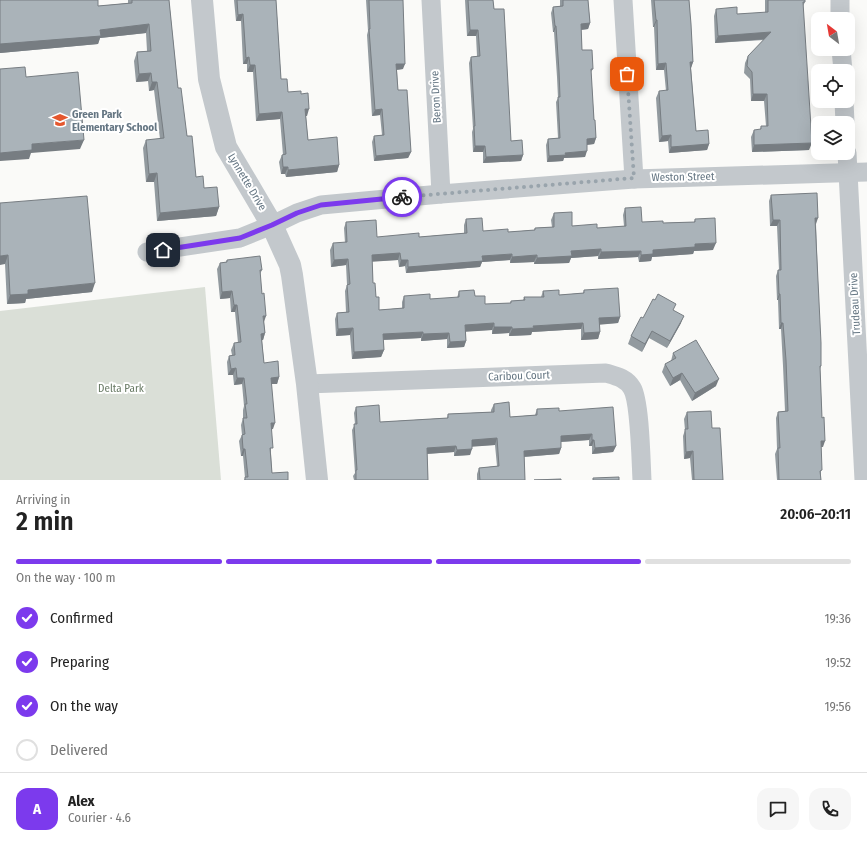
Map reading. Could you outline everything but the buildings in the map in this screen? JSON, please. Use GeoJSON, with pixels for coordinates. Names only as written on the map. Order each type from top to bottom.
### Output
{"type":"FeatureCollection","features":[{"type":"Feature","properties":{"kind":"street","name":"Lynnette Drive"},"geometry":{"type":"LineString","coordinates":[[202,0],[210,79],[226,146],[272,225],[290,265],[307,384],[317,480]]}},
{"type":"Feature","properties":{"kind":"street","name":"Beron Drive"},"geometry":{"type":"LineString","coordinates":[[431,0],[442,194]]}},
{"type":"Feature","properties":{"kind":"street"},"geometry":{"type":"LineString","coordinates":[[623,0],[634,178]]}},
{"type":"Feature","properties":{"kind":"street"},"geometry":{"type":"LineString","coordinates":[[840,0],[840,12]]}},
{"type":"Feature","properties":{"kind":"street","name":"Trudeau Drive"},"geometry":{"type":"LineString","coordinates":[[847,160],[864,480]]}},
{"type":"Feature","properties":{"kind":"street","name":"Weston Street"},"geometry":{"type":"LineString","coordinates":[[147,252],[240,238],[297,213],[321,205],[634,178],[848,174],[867,172]]}},
{"type":"Feature","properties":{"kind":"street","name":"Caribou Court"},"geometry":{"type":"LineString","coordinates":[[307,384],[606,373],[622,378],[632,388],[637,404],[642,480]]}},
{"type":"Feature","properties":{"kind":"green space","name":"Delta Park"},"geometry":{"type":"Polygon","coordinates":[[[205,287],[221,480],[0,480],[0,311],[205,287]]]}},
{"type":"Feature","properties":{"kind":"way so far"},"geometry":{"type":"LineString","coordinates":[[402,197],[634,178],[627,74]]}},
{"type":"Feature","properties":{"kind":"place","name":"Green Park Elementary School"},"geometry":{"type":"Point","coordinates":[60,120]}},
{"type":"Feature","properties":{"kind":"route"},"geometry":{"type":"LineString","coordinates":[[163,250],[240,238],[297,213],[321,205],[402,197]]}}]}
